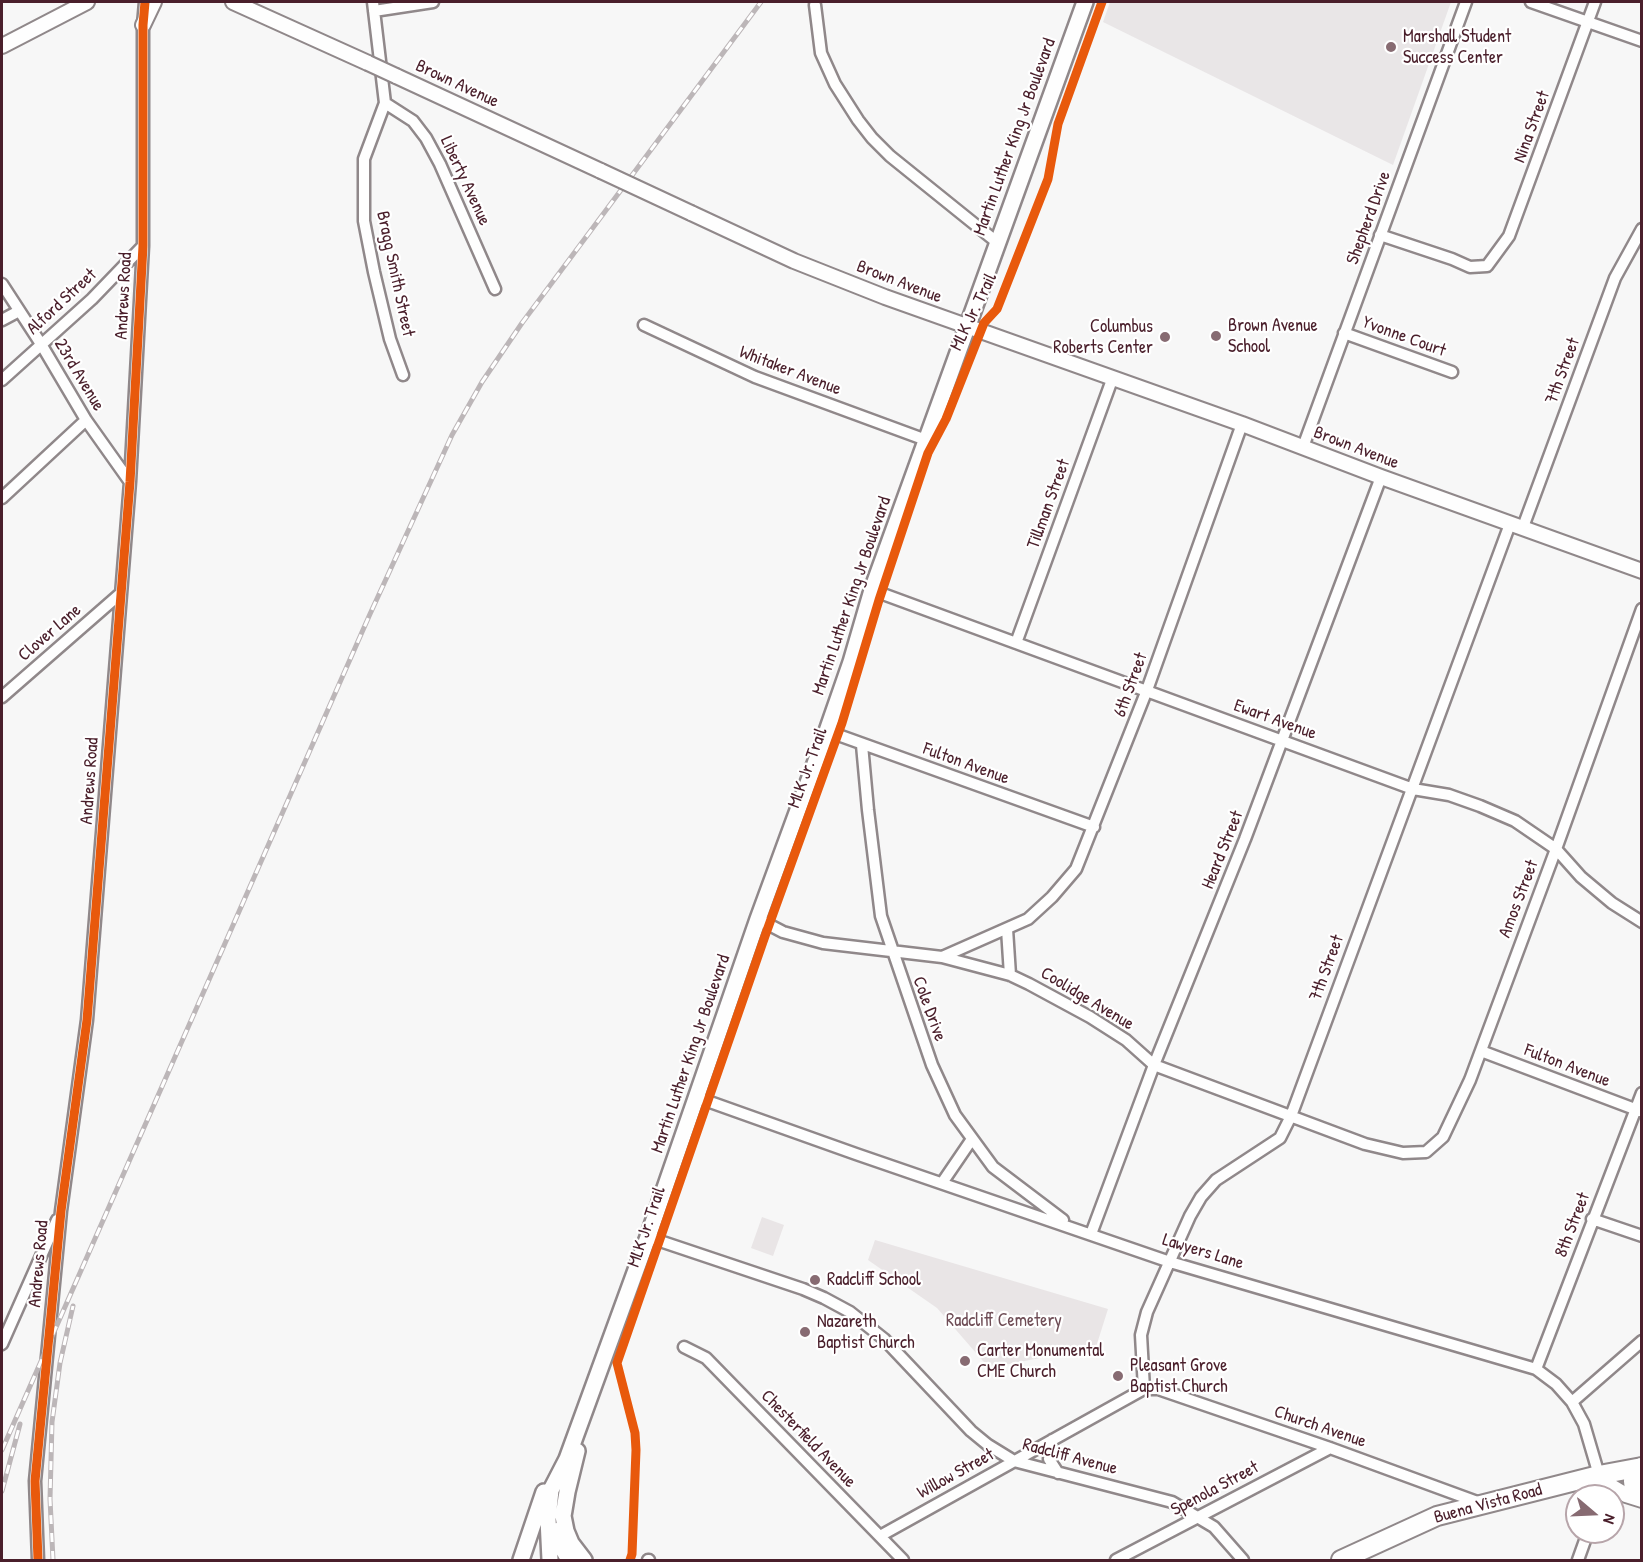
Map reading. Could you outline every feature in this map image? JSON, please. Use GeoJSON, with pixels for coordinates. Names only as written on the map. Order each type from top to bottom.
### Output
{"type":"FeatureCollection","features":[{"type":"Feature","properties":{"kind":"main road","name":"Martin Luther King Jr Boulevard"},"geometry":{"type":"LineString","coordinates":[[569,1560],[561,1546],[558,1514],[567,1459],[573,1440],[648,1237],[758,920],[827,731],[851,662],[872,590],[1085,2]]}},
{"type":"Feature","properties":{"kind":"main road"},"geometry":{"type":"LineString","coordinates":[[579,1425],[577,1454],[563,1515],[566,1531],[574,1548],[584,1560]]}},
{"type":"Feature","properties":{"kind":"main road","name":"Martin Luther King Jr Boulevard"},"geometry":{"type":"LineString","coordinates":[[521,1560],[553,1468],[573,1440]]}},
{"type":"Feature","properties":{"kind":"main road","name":"Martin Luther King Jr Boulevard"},"geometry":{"type":"LineString","coordinates":[[550,1560],[549,1502],[556,1478],[567,1459]]}},
{"type":"Feature","properties":{"kind":"main road"},"geometry":{"type":"LineString","coordinates":[[1641,1467],[1633,1481],[1634,1490],[1641,1498]]}},
{"type":"Feature","properties":{"kind":"main road","name":"Buena Vista Road"},"geometry":{"type":"LineString","coordinates":[[1341,1560],[1437,1516],[1599,1475],[1641,1467]]}},
{"type":"Feature","properties":{"kind":"street"},"geometry":{"type":"LineString","coordinates":[[3,47],[87,2]]}},
{"type":"Feature","properties":{"kind":"street","name":"Andrews Road"},"geometry":{"type":"LineString","coordinates":[[38,1560],[35,1480],[61,1211],[87,1020],[129,482],[144,246],[143,25],[145,2]]}},
{"type":"Feature","properties":{"kind":"street"},"geometry":{"type":"LineString","coordinates":[[143,25],[154,2]]}},
{"type":"Feature","properties":{"kind":"street","name":"Brown Avenue"},"geometry":{"type":"LineString","coordinates":[[233,2],[794,261],[966,326],[1242,424],[1641,571]]}},
{"type":"Feature","properties":{"kind":"street"},"geometry":{"type":"LineString","coordinates":[[374,6],[434,2]]}},
{"type":"Feature","properties":{"kind":"street","name":"Shepherd Drive"},"geometry":{"type":"LineString","coordinates":[[1303,447],[1466,2]]}},
{"type":"Feature","properties":{"kind":"street"},"geometry":{"type":"LineString","coordinates":[[1531,2],[1641,41]]}},
{"type":"Feature","properties":{"kind":"street","name":"Nina Street"},"geometry":{"type":"LineString","coordinates":[[1380,235],[1470,267],[1487,266],[1493,260],[1509,236],[1595,2]]}},
{"type":"Feature","properties":{"kind":"street"},"geometry":{"type":"LineString","coordinates":[[815,5],[821,54],[835,84],[858,120],[872,138],[891,156],[998,243]]}},
{"type":"Feature","properties":{"kind":"street","name":"Bragg Smith Street"},"geometry":{"type":"LineString","coordinates":[[374,6],[385,103],[364,159],[364,221],[390,339],[403,375]]}},
{"type":"Feature","properties":{"kind":"street","name":"Liberty Avenue"},"geometry":{"type":"LineString","coordinates":[[385,103],[413,121],[426,138],[440,164],[495,289]]}},
{"type":"Feature","properties":{"kind":"street","name":"7th Street"},"geometry":{"type":"LineString","coordinates":[[1143,1389],[1141,1335],[1147,1312],[1190,1216],[1201,1197],[1216,1180],[1280,1138],[1290,1116],[1376,883],[1516,526],[1616,278],[1641,229]]}},
{"type":"Feature","properties":{"kind":"street","name":"Alford Street"},"geometry":{"type":"LineString","coordinates":[[2,380],[92,299],[144,246]]}},
{"type":"Feature","properties":{"kind":"street","name":"23rd Avenue"},"geometry":{"type":"LineString","coordinates":[[2,284],[86,420],[129,482]]}},
{"type":"Feature","properties":{"kind":"street"},"geometry":{"type":"LineString","coordinates":[[2,320],[19,311]]}},
{"type":"Feature","properties":{"kind":"street","name":"Whitaker Avenue"},"geometry":{"type":"LineString","coordinates":[[644,325],[755,377],[926,440]]}},
{"type":"Feature","properties":{"kind":"street","name":"Yvonne Court"},"geometry":{"type":"LineString","coordinates":[[1344,333],[1452,372]]}},
{"type":"Feature","properties":{"kind":"street","name":"Tillman Street"},"geometry":{"type":"LineString","coordinates":[[1016,643],[1113,378]]}},
{"type":"Feature","properties":{"kind":"street"},"geometry":{"type":"LineString","coordinates":[[2,498],[86,420]]}},
{"type":"Feature","properties":{"kind":"street","name":"6th Street"},"geometry":{"type":"LineString","coordinates":[[942,957],[1028,919],[1076,869],[1147,690],[1242,424]]}},
{"type":"Feature","properties":{"kind":"street","name":"Heard Street"},"geometry":{"type":"LineString","coordinates":[[1090,1234],[1154,1065],[1283,740],[1381,477]]}},
{"type":"Feature","properties":{"kind":"street","name":"Ewart Avenue"},"geometry":{"type":"LineString","coordinates":[[872,590],[1413,789],[1449,795],[1515,821],[1556,849],[1581,877],[1612,903],[1641,922]]}},
{"type":"Feature","properties":{"kind":"street","name":"Clover Lane"},"geometry":{"type":"LineString","coordinates":[[2,697],[120,594]]}},
{"type":"Feature","properties":{"kind":"street","name":"Amos Street"},"geometry":{"type":"LineString","coordinates":[[1385,1149],[1403,1153],[1426,1152],[1443,1137],[1455,1114],[1481,1051],[1556,849],[1641,609]]}},
{"type":"Feature","properties":{"kind":"street","name":"Fulton Avenue"},"geometry":{"type":"LineString","coordinates":[[827,731],[1094,827]]}},
{"type":"Feature","properties":{"kind":"street","name":"Cole Drive"},"geometry":{"type":"LineString","coordinates":[[862,745],[881,916],[891,952],[932,1065],[955,1115],[993,1167],[1046,1209],[1075,1228]]}},
{"type":"Feature","properties":{"kind":"street","name":"Coolidge Avenue"},"geometry":{"type":"LineString","coordinates":[[758,920],[783,932],[823,943],[942,957],[1010,975],[1089,1017],[1126,1041],[1154,1065],[1365,1144],[1385,1149]]}},
{"type":"Feature","properties":{"kind":"street"},"geometry":{"type":"LineString","coordinates":[[1007,929],[1010,975]]}},
{"type":"Feature","properties":{"kind":"street","name":"Fulton Avenue"},"geometry":{"type":"LineString","coordinates":[[1481,1051],[1639,1110]]}},
{"type":"Feature","properties":{"kind":"street","name":"8th Street"},"geometry":{"type":"LineString","coordinates":[[1536,1369],[1592,1219],[1639,1110],[1641,1093]]}},
{"type":"Feature","properties":{"kind":"street","name":"Lawyers Lane"},"geometry":{"type":"LineString","coordinates":[[696,1097],[1170,1262],[1536,1369],[1556,1384],[1572,1402],[1584,1424],[1599,1475]]}},
{"type":"Feature","properties":{"kind":"street"},"geometry":{"type":"LineString","coordinates":[[942,1183],[972,1139]]}},
{"type":"Feature","properties":{"kind":"street"},"geometry":{"type":"LineString","coordinates":[[2,1344],[61,1211]]}},
{"type":"Feature","properties":{"kind":"street"},"geometry":{"type":"LineString","coordinates":[[1592,1219],[1641,1236]]}},
{"type":"Feature","properties":{"kind":"street","name":"Radcliff Avenue"},"geometry":{"type":"LineString","coordinates":[[648,1237],[803,1289],[850,1312],[885,1340],[970,1431],[988,1445],[1014,1461],[1153,1495],[1172,1502],[1199,1516],[1227,1539],[1243,1560]]}},
{"type":"Feature","properties":{"kind":"street"},"geometry":{"type":"LineString","coordinates":[[1572,1402],[1641,1341]]}},
{"type":"Feature","properties":{"kind":"street","name":"Chesterfield Avenue"},"geometry":{"type":"LineString","coordinates":[[684,1347],[706,1358],[903,1560]]}},
{"type":"Feature","properties":{"kind":"street","name":"Willow Street"},"geometry":{"type":"LineString","coordinates":[[880,1536],[1143,1389]]}},
{"type":"Feature","properties":{"kind":"street","name":"Church Avenue"},"geometry":{"type":"LineString","coordinates":[[1143,1389],[1158,1389],[1483,1504]]}},
{"type":"Feature","properties":{"kind":"street"},"geometry":{"type":"LineString","coordinates":[[1052,1440],[1049,1459],[1058,1473]]}},
{"type":"Feature","properties":{"kind":"street","name":"Spenola Street"},"geometry":{"type":"LineString","coordinates":[[1116,1560],[1330,1448]]}},
{"type":"Feature","properties":{"kind":"street"},"geometry":{"type":"LineString","coordinates":[[1598,1484],[1599,1475]]}},
{"type":"Feature","properties":{"kind":"street"},"geometry":{"type":"LineString","coordinates":[[1599,1475],[1626,1495],[1641,1498]]}},
{"type":"Feature","properties":{"kind":"street"},"geometry":{"type":"LineString","coordinates":[[1578,1560],[1584,1544]]}},
{"type":"Feature","properties":{"kind":"shaded area"},"geometry":{"type":"Polygon","coordinates":[[[1110,2],[1451,2],[1393,165],[1103,22],[1110,2]]]}},
{"type":"Feature","properties":{"kind":"green space"},"geometry":{"type":"Polygon","coordinates":[[[762,1217],[784,1225],[773,1256],[751,1248],[762,1217]]]}},
{"type":"Feature","properties":{"kind":"green space","name":"Radcliff Cemetery"},"geometry":{"type":"Polygon","coordinates":[[[875,1240],[1108,1309],[1096,1347],[989,1368],[937,1308],[868,1260],[875,1240]]]}},
{"type":"Feature","properties":{"kind":"railway"},"geometry":{"type":"LineString","coordinates":[[2,1450],[370,614],[452,435],[482,382],[522,323],[761,2]]}},
{"type":"Feature","properties":{"kind":"railway"},"geometry":{"type":"LineString","coordinates":[[53,1560],[50,1499],[52,1422],[60,1363],[73,1306]]}},
{"type":"Feature","properties":{"kind":"railway"},"geometry":{"type":"LineString","coordinates":[[2,1491],[20,1424]]}},
{"type":"Feature","properties":{"kind":"cycle path"},"geometry":{"type":"LineString","coordinates":[[38,1560],[35,1481],[61,1211],[87,1020],[130,482],[143,246],[143,25],[145,2]]}},
{"type":"Feature","properties":{"kind":"cycle path","name":"MLK Jr. Trail"},"geometry":{"type":"LineString","coordinates":[[630,1560],[635,1433],[617,1363],[765,936],[842,723],[879,600],[928,453],[946,419],[984,323],[997,309],[1048,179],[1058,124],[1102,2]]}},
{"type":"Feature","properties":{"kind":"place","name":"Marshall Student Success Center"},"geometry":{"type":"Point","coordinates":[1391,47]}},
{"type":"Feature","properties":{"kind":"place","name":"Brown Avenue School"},"geometry":{"type":"Point","coordinates":[1216,336]}},
{"type":"Feature","properties":{"kind":"place","name":"Columbus Roberts Center"},"geometry":{"type":"Point","coordinates":[1165,337]}},
{"type":"Feature","properties":{"kind":"place","name":"Radcliff School"},"geometry":{"type":"Point","coordinates":[815,1280]}},
{"type":"Feature","properties":{"kind":"place","name":"Nazareth Baptist Church"},"geometry":{"type":"Point","coordinates":[805,1332]}},
{"type":"Feature","properties":{"kind":"place","name":"Carter Monumental CME Church"},"geometry":{"type":"Point","coordinates":[965,1361]}},
{"type":"Feature","properties":{"kind":"place","name":"Pleasant Grove Baptist Church"},"geometry":{"type":"Point","coordinates":[1118,1376]}}]}
